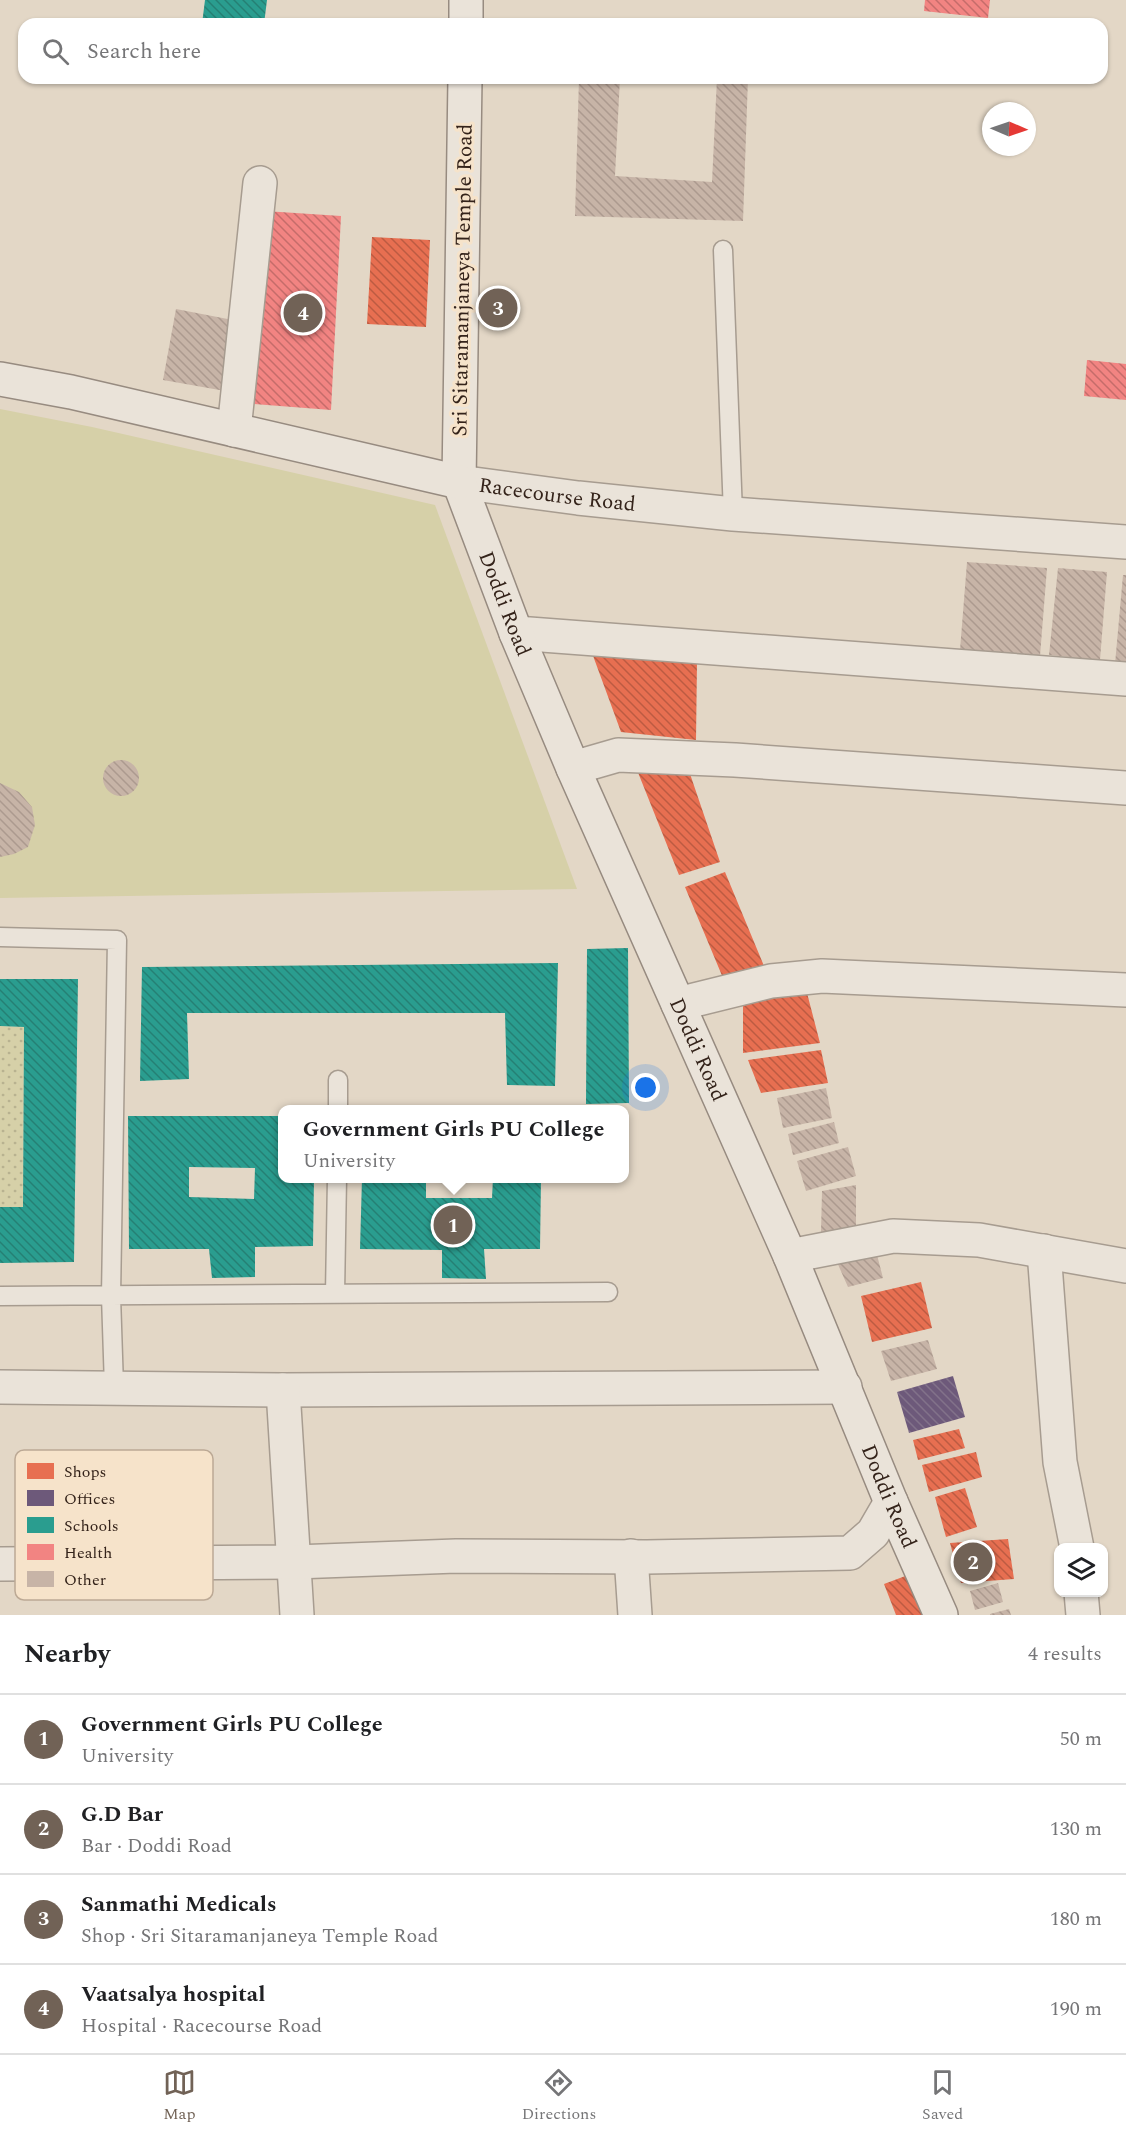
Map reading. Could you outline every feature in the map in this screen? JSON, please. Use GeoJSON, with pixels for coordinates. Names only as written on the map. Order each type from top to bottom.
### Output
{"type":"FeatureCollection","features":[{"type":"Feature","properties":{"kind":"street"},"geometry":{"type":"LineString","coordinates":[[466,0],[466,18]]}},
{"type":"Feature","properties":{"kind":"street","name":"Sri Sitaramanjaneya Temple Road"},"geometry":{"type":"LineString","coordinates":[[459,482],[465,84]]}},
{"type":"Feature","properties":{"kind":"street"},"geometry":{"type":"LineString","coordinates":[[234,430],[260,183]]}},
{"type":"Feature","properties":{"kind":"street","name":"Racecourse Road"},"geometry":{"type":"LineString","coordinates":[[0,379],[71,392],[459,482],[578,498],[733,514],[1126,542]]}},
{"type":"Feature","properties":{"kind":"street","name":"Doddi Road"},"geometry":{"type":"LineString","coordinates":[[459,482],[516,633],[573,768],[790,1256],[891,1503],[941,1615]]}},
{"type":"Feature","properties":{"kind":"street"},"geometry":{"type":"LineString","coordinates":[[516,633],[1126,679]]}},
{"type":"Feature","properties":{"kind":"street"},"geometry":{"type":"LineString","coordinates":[[573,768],[618,755],[735,760],[1126,788]]}},
{"type":"Feature","properties":{"kind":"street"},"geometry":{"type":"LineString","coordinates":[[678,1004],[771,981],[822,976],[1126,990]]}},
{"type":"Feature","properties":{"kind":"street"},"geometry":{"type":"LineString","coordinates":[[790,1256],[893,1236],[979,1240],[1126,1266]]}},
{"type":"Feature","properties":{"kind":"street"},"geometry":{"type":"LineString","coordinates":[[1044,1251],[1060,1462],[1076,1543]]}},
{"type":"Feature","properties":{"kind":"street"},"geometry":{"type":"LineString","coordinates":[[0,1387],[283,1390],[845,1387]]}},
{"type":"Feature","properties":{"kind":"street"},"geometry":{"type":"LineString","coordinates":[[283,1390],[297,1615]]}},
{"type":"Feature","properties":{"kind":"street"},"geometry":{"type":"LineString","coordinates":[[213,1563],[456,1556],[850,1553],[873,1533],[891,1503]]}},
{"type":"Feature","properties":{"kind":"street"},"geometry":{"type":"LineString","coordinates":[[631,1556],[635,1615]]}},
{"type":"Feature","properties":{"kind":"street"},"geometry":{"type":"LineString","coordinates":[[0,1564],[15,1564]]}},
{"type":"Feature","properties":{"kind":"street"},"geometry":{"type":"LineString","coordinates":[[1081,1597],[1083,1615]]}},
{"type":"Feature","properties":{"kind":"lane"},"geometry":{"type":"LineString","coordinates":[[723,250],[733,514]]}},
{"type":"Feature","properties":{"kind":"lane"},"geometry":{"type":"LineString","coordinates":[[0,937],[117,940],[111,1296],[114,1387]]}},
{"type":"Feature","properties":{"kind":"lane"},"geometry":{"type":"LineString","coordinates":[[338,1080],[338,1105]]}},
{"type":"Feature","properties":{"kind":"lane"},"geometry":{"type":"LineString","coordinates":[[335,1294],[337,1183]]}},
{"type":"Feature","properties":{"kind":"lane"},"geometry":{"type":"LineString","coordinates":[[0,1296],[608,1292]]}},
{"type":"Feature","properties":{"kind":"shaded area"},"geometry":{"type":"Polygon","coordinates":[[[0,409],[92,427],[435,505],[577,889],[0,898],[0,409]]]}},
{"type":"Feature","properties":{"kind":"shaded area"},"geometry":{"type":"Polygon","coordinates":[[[0,1026],[24,1027],[23,1207],[0,1207],[0,1026]]]}},
{"type":"Feature","properties":{"kind":"building: Shops"},"geometry":{"type":"Polygon","coordinates":[[[372,237],[430,240],[426,327],[367,324],[372,237]]]}},
{"type":"Feature","properties":{"kind":"building: Shops"},"geometry":{"type":"Polygon","coordinates":[[[592,653],[697,662],[696,740],[621,732],[592,653]]]}},
{"type":"Feature","properties":{"kind":"building: Shops"},"geometry":{"type":"Polygon","coordinates":[[[688,768],[720,862],[679,875],[637,770],[688,768]]]}},
{"type":"Feature","properties":{"kind":"building: Shops"},"geometry":{"type":"Polygon","coordinates":[[[725,872],[764,966],[723,978],[685,887],[725,872]]]}},
{"type":"Feature","properties":{"kind":"building: Shops"},"geometry":{"type":"Polygon","coordinates":[[[807,993],[820,1043],[743,1053],[743,999],[807,993]]]}},
{"type":"Feature","properties":{"kind":"building: Shops"},"geometry":{"type":"Polygon","coordinates":[[[821,1050],[828,1083],[761,1093],[748,1060],[821,1050]]]}},
{"type":"Feature","properties":{"kind":"building: Shops"},"geometry":{"type":"Polygon","coordinates":[[[921,1282],[932,1328],[872,1342],[861,1296],[921,1282]]]}},
{"type":"Feature","properties":{"kind":"building: Shops"},"geometry":{"type":"Polygon","coordinates":[[[959,1429],[965,1448],[918,1460],[913,1440],[959,1429]]]}},
{"type":"Feature","properties":{"kind":"building: Shops"},"geometry":{"type":"Polygon","coordinates":[[[976,1452],[982,1477],[929,1492],[922,1465],[976,1452]]]}},
{"type":"Feature","properties":{"kind":"building: Shops"},"geometry":{"type":"Polygon","coordinates":[[[965,1488],[977,1527],[946,1537],[935,1497],[965,1488]]]}},
{"type":"Feature","properties":{"kind":"building: Shops"},"geometry":{"type":"Polygon","coordinates":[[[1008,1539],[1014,1579],[961,1583],[950,1543],[1008,1539]]]}},
{"type":"Feature","properties":{"kind":"building: Shops"},"geometry":{"type":"Polygon","coordinates":[[[908,1575],[924,1615],[896,1615],[884,1584],[908,1575]]]}},
{"type":"Feature","properties":{"kind":"building: Offices"},"geometry":{"type":"Polygon","coordinates":[[[953,1376],[965,1417],[909,1433],[897,1392],[953,1376]]]}},
{"type":"Feature","properties":{"kind":"building: Schools"},"geometry":{"type":"Polygon","coordinates":[[[205,0],[267,0],[265,18],[203,18],[205,0]]]}},
{"type":"Feature","properties":{"kind":"building: Schools"},"geometry":{"type":"Polygon","coordinates":[[[628,948],[629,1103],[586,1104],[587,949],[628,948]]]}},
{"type":"Feature","properties":{"kind":"building: Schools"},"geometry":{"type":"Polygon","coordinates":[[[558,963],[555,1086],[507,1085],[505,1013],[187,1013],[189,1079],[140,1081],[142,967],[558,963]]]}},
{"type":"Feature","properties":{"kind":"building: Schools"},"geometry":{"type":"Polygon","coordinates":[[[0,979],[78,979],[74,1262],[0,1263],[0,1207],[23,1207],[24,1027],[0,1026],[0,979]]]}},
{"type":"Feature","properties":{"kind":"building: Schools"},"geometry":{"type":"Polygon","coordinates":[[[128,1116],[278,1116],[278,1183],[314,1183],[313,1246],[255,1247],[255,1277],[212,1278],[209,1249],[129,1249],[128,1116]],[[189,1167],[189,1197],[254,1199],[255,1168],[189,1167]]]}},
{"type":"Feature","properties":{"kind":"building: Schools"},"geometry":{"type":"Polygon","coordinates":[[[362,1183],[426,1183],[426,1198],[492,1198],[493,1183],[541,1183],[540,1249],[484,1249],[486,1279],[442,1278],[442,1250],[360,1249],[362,1183]]]}},
{"type":"Feature","properties":{"kind":"building: Health"},"geometry":{"type":"Polygon","coordinates":[[[925,0],[990,0],[988,18],[924,11],[925,0]]]}},
{"type":"Feature","properties":{"kind":"building: Health"},"geometry":{"type":"Polygon","coordinates":[[[265,211],[341,216],[331,410],[253,404],[265,211]]]}},
{"type":"Feature","properties":{"kind":"building: Health"},"geometry":{"type":"Polygon","coordinates":[[[1087,360],[1126,364],[1126,400],[1084,396],[1087,360]]]}},
{"type":"Feature","properties":{"kind":"building: Other"},"geometry":{"type":"Polygon","coordinates":[[[579,84],[620,84],[615,176],[712,182],[717,84],[748,84],[743,221],[575,216],[579,84]]]}},
{"type":"Feature","properties":{"kind":"building: Other"},"geometry":{"type":"Polygon","coordinates":[[[176,309],[238,321],[225,391],[163,380],[176,309]]]}},
{"type":"Feature","properties":{"kind":"building: Other"},"geometry":{"type":"Polygon","coordinates":[[[967,562],[1047,568],[1040,656],[960,650],[967,562]]]}},
{"type":"Feature","properties":{"kind":"building: Other"},"geometry":{"type":"Polygon","coordinates":[[[1058,568],[1107,572],[1100,660],[1049,655],[1058,568]]]}},
{"type":"Feature","properties":{"kind":"building: Other"},"geometry":{"type":"Polygon","coordinates":[[[1123,575],[1126,575],[1126,665],[1115,664],[1123,575]]]}},
{"type":"Feature","properties":{"kind":"building: Other"},"geometry":{"type":"Polygon","coordinates":[[[121,760],[133,766],[139,778],[133,790],[121,796],[109,790],[103,778],[109,766],[121,760]]]}},
{"type":"Feature","properties":{"kind":"building: Other"},"geometry":{"type":"Polygon","coordinates":[[[0,783],[19,792],[32,807],[35,825],[28,847],[14,854],[0,857],[0,783]]]}},
{"type":"Feature","properties":{"kind":"building: Other"},"geometry":{"type":"Polygon","coordinates":[[[826,1088],[832,1118],[783,1128],[777,1098],[826,1088]]]}},
{"type":"Feature","properties":{"kind":"building: Other"},"geometry":{"type":"Polygon","coordinates":[[[834,1122],[839,1143],[793,1155],[788,1134],[834,1122]]]}},
{"type":"Feature","properties":{"kind":"building: Other"},"geometry":{"type":"Polygon","coordinates":[[[848,1147],[856,1176],[806,1191],[797,1161],[848,1147]]]}},
{"type":"Feature","properties":{"kind":"building: Other"},"geometry":{"type":"Polygon","coordinates":[[[856,1185],[856,1234],[821,1232],[822,1191],[856,1185]]]}},
{"type":"Feature","properties":{"kind":"building: Other"},"geometry":{"type":"Polygon","coordinates":[[[876,1251],[883,1278],[848,1287],[836,1260],[876,1251]]]}},
{"type":"Feature","properties":{"kind":"building: Other"},"geometry":{"type":"Polygon","coordinates":[[[928,1340],[937,1369],[891,1381],[881,1351],[928,1340]]]}},
{"type":"Feature","properties":{"kind":"building: Other"},"geometry":{"type":"Polygon","coordinates":[[[998,1583],[1003,1602],[975,1610],[970,1591],[998,1583]]]}},
{"type":"Feature","properties":{"kind":"building: Other"},"geometry":{"type":"Polygon","coordinates":[[[1009,1609],[1011,1615],[990,1615],[990,1614],[1009,1609]]]}},
{"type":"Feature","properties":{"kind":"place","name":"Sanmathi Medicals"},"geometry":{"type":"Point","coordinates":[498,308]}},
{"type":"Feature","properties":{"kind":"place","name":"Vaatsalya hospital"},"geometry":{"type":"Point","coordinates":[303,313]}},
{"type":"Feature","properties":{"kind":"place","name":"Government Girls PU College"},"geometry":{"type":"Point","coordinates":[453,1225]}},
{"type":"Feature","properties":{"kind":"place","name":"G.D Bar"},"geometry":{"type":"Point","coordinates":[973,1562]}}]}
